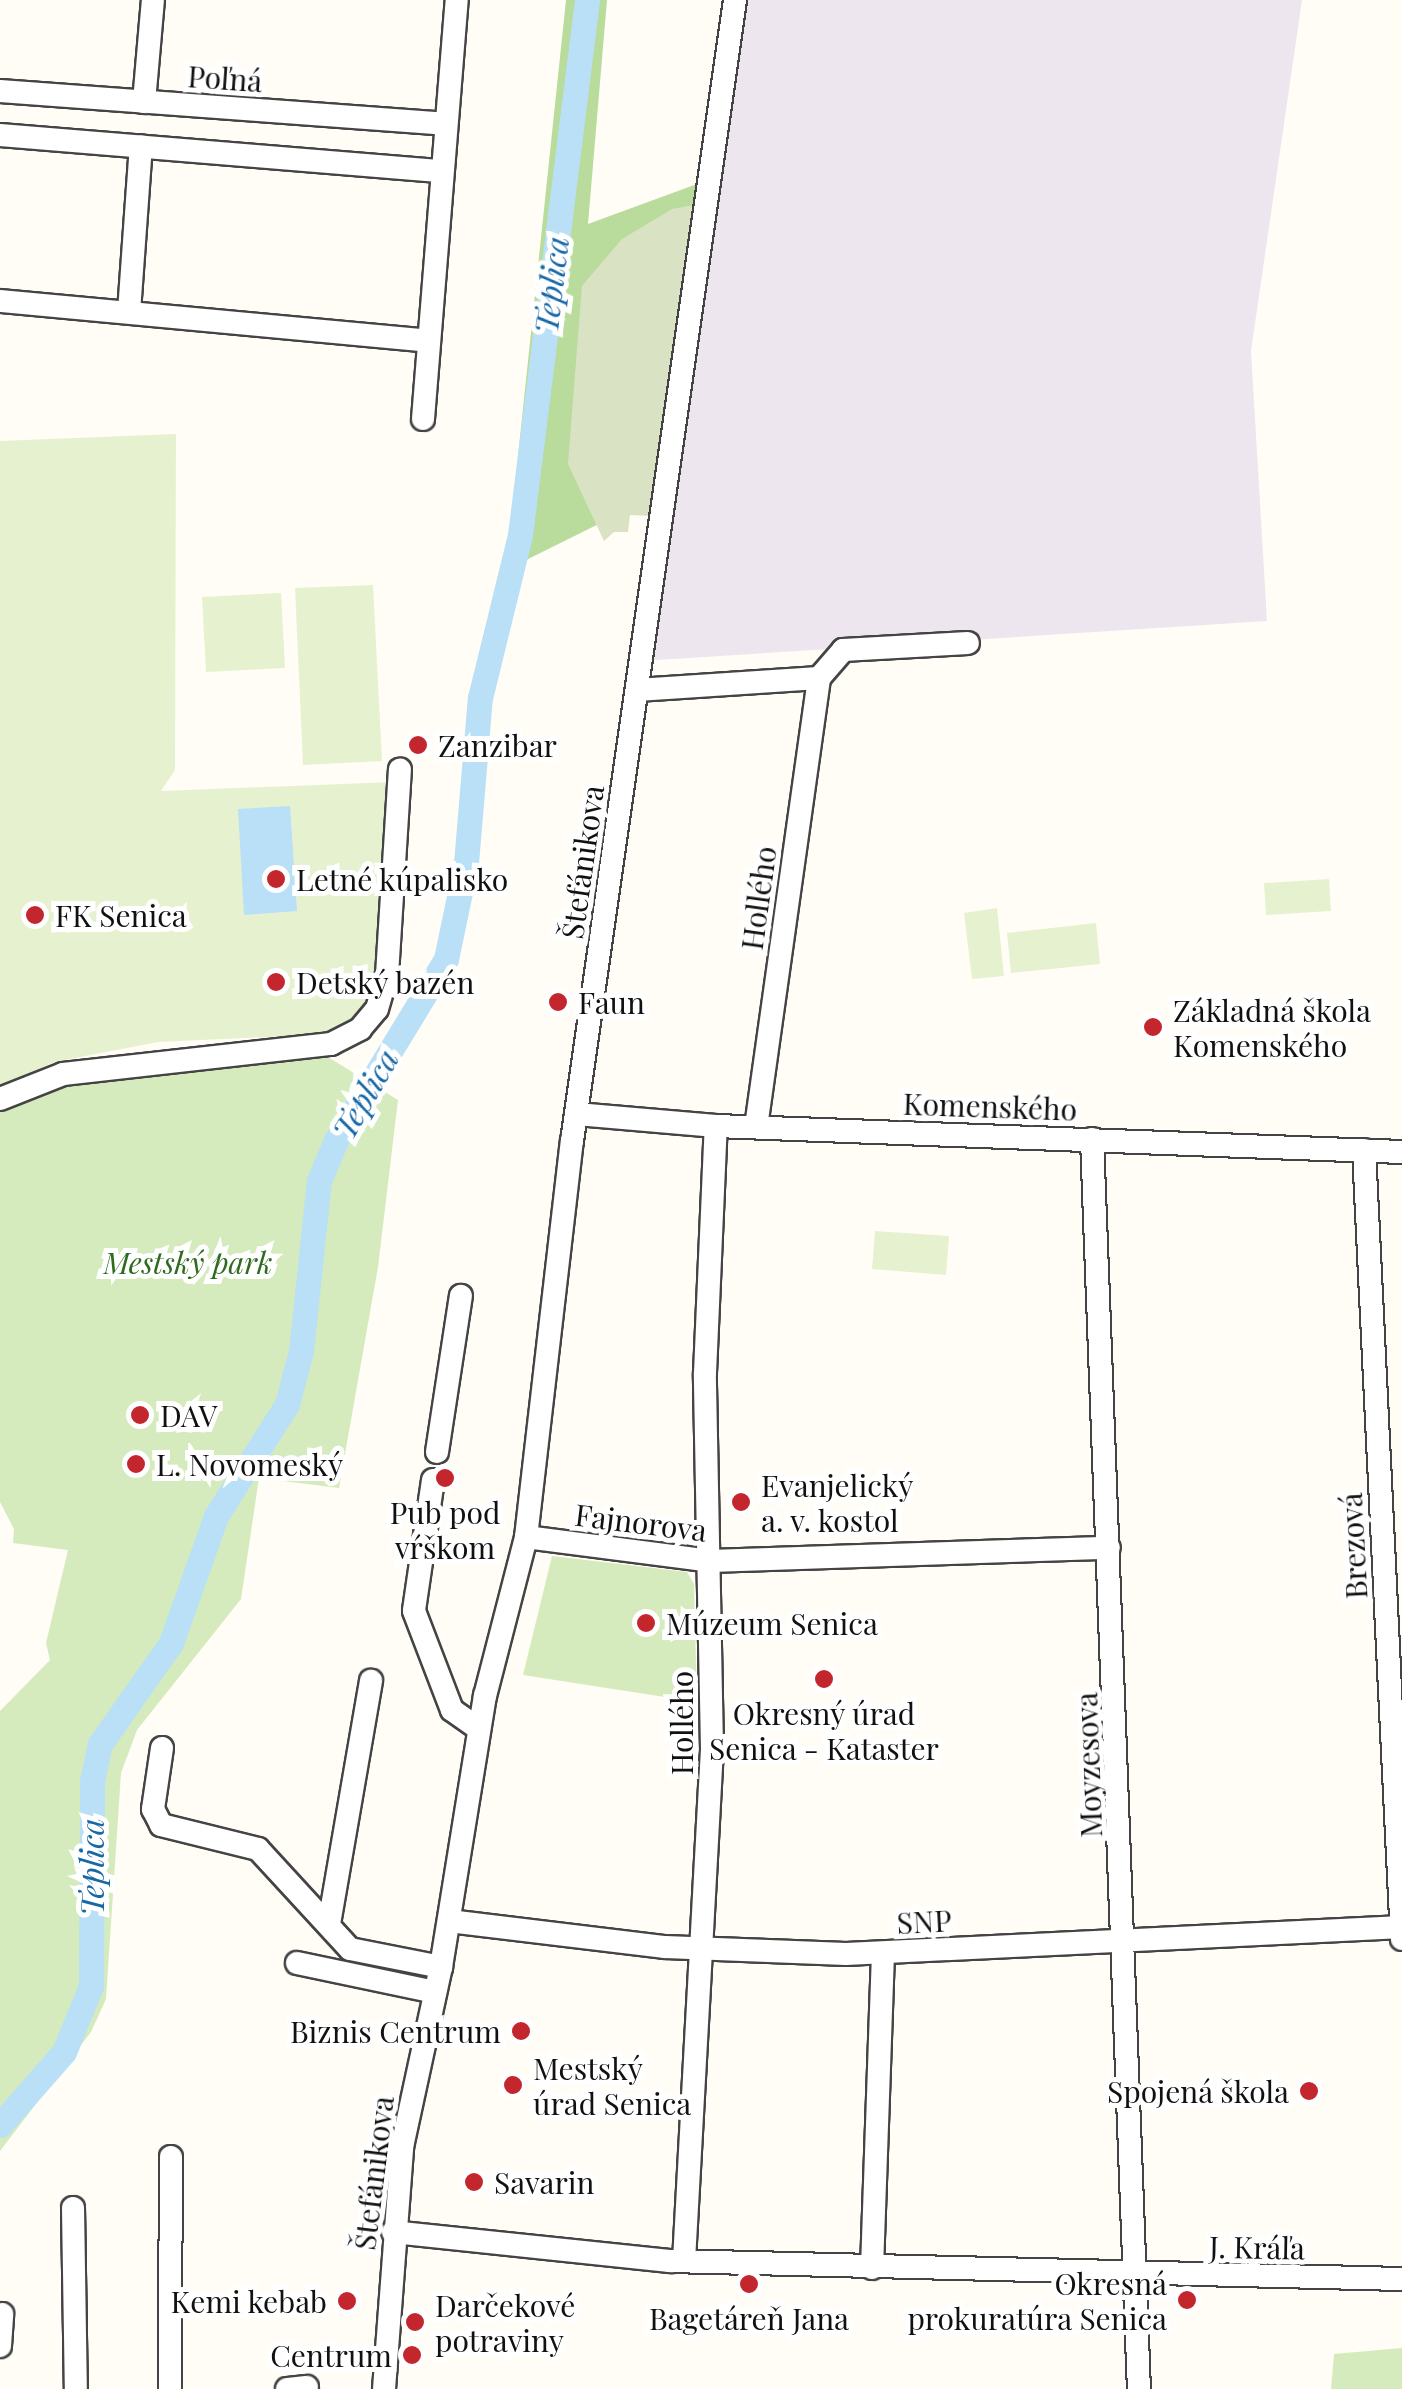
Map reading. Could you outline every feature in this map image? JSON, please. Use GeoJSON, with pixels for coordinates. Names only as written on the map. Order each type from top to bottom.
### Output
{"type":"FeatureCollection","features":[{"type":"Feature","properties":{"kind":"street"},"geometry":{"type":"LineString","coordinates":[[144,102],[153,0]]}},
{"type":"Feature","properties":{"kind":"street"},"geometry":{"type":"LineString","coordinates":[[423,419],[457,0]]}},
{"type":"Feature","properties":{"kind":"street","name":"Štefánikova"},"geometry":{"type":"LineString","coordinates":[[384,2389],[402,2147],[441,1968],[479,1729],[526,1537],[576,1114],[735,0]]}},
{"type":"Feature","properties":{"kind":"street","name":"Poľná"},"geometry":{"type":"LineString","coordinates":[[0,91],[445,124]]}},
{"type":"Feature","properties":{"kind":"street"},"geometry":{"type":"LineString","coordinates":[[0,135],[442,171]]}},
{"type":"Feature","properties":{"kind":"street"},"geometry":{"type":"LineString","coordinates":[[129,312],[141,146]]}},
{"type":"Feature","properties":{"kind":"street"},"geometry":{"type":"LineString","coordinates":[[0,302],[428,341]]}},
{"type":"Feature","properties":{"kind":"street"},"geometry":{"type":"LineString","coordinates":[[637,690],[819,678],[843,650],[968,643]]}},
{"type":"Feature","properties":{"kind":"street","name":"Hollého"},"geometry":{"type":"LineString","coordinates":[[756,1127],[819,678]]}},
{"type":"Feature","properties":{"kind":"street"},"geometry":{"type":"LineString","coordinates":[[0,1099],[63,1074],[331,1044],[360,1030],[377,1009],[387,974],[400,769]]}},
{"type":"Feature","properties":{"kind":"street","name":"Komenského"},"geometry":{"type":"LineString","coordinates":[[576,1114],[716,1126],[1402,1152]]}},
{"type":"Feature","properties":{"kind":"street","name":"Hollého"},"geometry":{"type":"LineString","coordinates":[[684,2261],[698,1950],[712,1749],[704,1374],[716,1126]]}},
{"type":"Feature","properties":{"kind":"street","name":"Moyzesova"},"geometry":{"type":"LineString","coordinates":[[1092,1139],[1139,2276],[1139,2389]]}},
{"type":"Feature","properties":{"kind":"street","name":"Brezová"},"geometry":{"type":"LineString","coordinates":[[1364,1150],[1402,1939]]}},
{"type":"Feature","properties":{"kind":"street"},"geometry":{"type":"LineString","coordinates":[[437,1452],[462,1296]]}},
{"type":"Feature","properties":{"kind":"street"},"geometry":{"type":"LineString","coordinates":[[432,1480],[414,1611],[452,1710],[479,1729]]}},
{"type":"Feature","properties":{"kind":"street","name":"Fajnorova"},"geometry":{"type":"LineString","coordinates":[[526,1537],[710,1561],[1109,1548]]}},
{"type":"Feature","properties":{"kind":"street"},"geometry":{"type":"LineString","coordinates":[[329,1924],[371,1681]]}},
{"type":"Feature","properties":{"kind":"street"},"geometry":{"type":"LineString","coordinates":[[162,1748],[152,1809],[161,1825],[258,1849],[308,1910],[329,1924],[350,1949],[441,1968]]}},
{"type":"Feature","properties":{"kind":"street","name":"SNP"},"geometry":{"type":"LineString","coordinates":[[449,1921],[698,1950],[883,1953],[1402,1927]]}},
{"type":"Feature","properties":{"kind":"street"},"geometry":{"type":"LineString","coordinates":[[872,2268],[883,1953]]}},
{"type":"Feature","properties":{"kind":"street"},"geometry":{"type":"LineString","coordinates":[[298,1963],[436,1992]]}},
{"type":"Feature","properties":{"kind":"street"},"geometry":{"type":"LineString","coordinates":[[170,2389],[171,2157]]}},
{"type":"Feature","properties":{"kind":"street"},"geometry":{"type":"LineString","coordinates":[[73,2208],[76,2389]]}},
{"type":"Feature","properties":{"kind":"street","name":"J. Kráľa"},"geometry":{"type":"LineString","coordinates":[[393,2232],[684,2261],[1139,2276],[1402,2279]]}},
{"type":"Feature","properties":{"kind":"street"},"geometry":{"type":"LineString","coordinates":[[0,2346],[2,2314]]}},
{"type":"Feature","properties":{"kind":"shaded area"},"geometry":{"type":"Polygon","coordinates":[[[743,0],[1302,0],[1251,351],[1267,621],[641,661],[743,0]]]}},
{"type":"Feature","properties":{"kind":"green space"},"geometry":{"type":"Polygon","coordinates":[[[566,0],[607,0],[588,224],[697,184],[651,498],[506,570],[566,0]]]}},
{"type":"Feature","properties":{"kind":"green space"},"geometry":{"type":"Polygon","coordinates":[[[694,205],[652,516],[630,515],[628,532],[614,532],[604,541],[568,464],[582,286],[622,239],[672,209],[694,205]]]}},
{"type":"Feature","properties":{"kind":"green space"},"geometry":{"type":"Polygon","coordinates":[[[176,434],[175,770],[161,791],[393,782],[378,980],[357,1017],[328,1034],[158,1042],[54,1062],[0,1087],[0,441],[176,434]]]}},
{"type":"Feature","properties":{"kind":"green space"},"geometry":{"type":"Polygon","coordinates":[[[373,585],[382,761],[303,765],[295,588],[373,585]]]}},
{"type":"Feature","properties":{"kind":"green space"},"geometry":{"type":"Polygon","coordinates":[[[281,593],[285,668],[206,672],[202,597],[281,593]]]}},
{"type":"Feature","properties":{"kind":"green space"},"geometry":{"type":"Polygon","coordinates":[[[1329,879],[1331,911],[1266,915],[1264,883],[1329,879]]]}},
{"type":"Feature","properties":{"kind":"green space"},"geometry":{"type":"Polygon","coordinates":[[[997,908],[1004,976],[972,979],[964,913],[997,908]]]}},
{"type":"Feature","properties":{"kind":"green space"},"geometry":{"type":"Polygon","coordinates":[[[1096,923],[1100,964],[1011,973],[1007,933],[1096,923]]]}},
{"type":"Feature","properties":{"kind":"green space","name":"Mestský park"},"geometry":{"type":"Polygon","coordinates":[[[323,1054],[398,1100],[378,1267],[339,1488],[259,1478],[241,1599],[137,1730],[121,1773],[106,1999],[91,2032],[0,2151],[0,1711],[50,1660],[46,1643],[68,1550],[13,1543],[14,1529],[0,1502],[0,1109],[71,1083],[323,1054]]]}},
{"type":"Feature","properties":{"kind":"green space"},"geometry":{"type":"Polygon","coordinates":[[[875,1231],[949,1236],[946,1275],[872,1269],[875,1231]]]}},
{"type":"Feature","properties":{"kind":"green space"},"geometry":{"type":"Polygon","coordinates":[[[552,1556],[687,1572],[694,1584],[697,1702],[523,1675],[552,1556]]]}},
{"type":"Feature","properties":{"kind":"green space"},"geometry":{"type":"Polygon","coordinates":[[[1402,2348],[1402,2389],[1331,2389],[1334,2354],[1402,2348]]]}},
{"type":"Feature","properties":{"kind":"water"},"geometry":{"type":"Polygon","coordinates":[[[290,806],[297,911],[244,915],[238,809],[290,806]]]}},
{"type":"Feature","properties":{"kind":"waterway","name":"Teplica"},"geometry":{"type":"LineString","coordinates":[[0,2125],[64,2052],[91,1986],[92,1781],[100,1744],[171,1643],[216,1516],[287,1404],[301,1351],[319,1181],[336,1140],[446,959],[466,863],[480,698],[520,535],[587,0]]}},
{"type":"Feature","properties":{"kind":"place","name":"Zanzibar"},"geometry":{"type":"Point","coordinates":[418,745]}},
{"type":"Feature","properties":{"kind":"place","name":"Letné kúpalisko"},"geometry":{"type":"Point","coordinates":[276,879]}},
{"type":"Feature","properties":{"kind":"place","name":"FK Senica"},"geometry":{"type":"Point","coordinates":[35,915]}},
{"type":"Feature","properties":{"kind":"place","name":"Detský bazén"},"geometry":{"type":"Point","coordinates":[276,982]}},
{"type":"Feature","properties":{"kind":"place","name":"Faun"},"geometry":{"type":"Point","coordinates":[558,1002]}},
{"type":"Feature","properties":{"kind":"place","name":"Základná škola Komenského"},"geometry":{"type":"Point","coordinates":[1153,1027]}},
{"type":"Feature","properties":{"kind":"place","name":"DAV"},"geometry":{"type":"Point","coordinates":[140,1415]}},
{"type":"Feature","properties":{"kind":"place","name":"L. Novomeský"},"geometry":{"type":"Point","coordinates":[136,1464]}},
{"type":"Feature","properties":{"kind":"place","name":"Pub pod vŕškom"},"geometry":{"type":"Point","coordinates":[445,1478]}},
{"type":"Feature","properties":{"kind":"place","name":"Evanjelický a. v. kostol"},"geometry":{"type":"Point","coordinates":[741,1502]}},
{"type":"Feature","properties":{"kind":"place","name":"Múzeum Senica"},"geometry":{"type":"Point","coordinates":[646,1623]}},
{"type":"Feature","properties":{"kind":"place","name":"Okresný úrad Senica - Kataster"},"geometry":{"type":"Point","coordinates":[824,1679]}},
{"type":"Feature","properties":{"kind":"place","name":"Biznis Centrum"},"geometry":{"type":"Point","coordinates":[521,2031]}},
{"type":"Feature","properties":{"kind":"place","name":"Mestský úrad Senica"},"geometry":{"type":"Point","coordinates":[513,2085]}},
{"type":"Feature","properties":{"kind":"place","name":"Spojená škola"},"geometry":{"type":"Point","coordinates":[1309,2091]}},
{"type":"Feature","properties":{"kind":"place","name":"Savarin"},"geometry":{"type":"Point","coordinates":[474,2182]}},
{"type":"Feature","properties":{"kind":"place","name":"Bagetáreň Jana"},"geometry":{"type":"Point","coordinates":[749,2284]}},
{"type":"Feature","properties":{"kind":"place","name":"Okresná prokuratúra Senica"},"geometry":{"type":"Point","coordinates":[1187,2300]}},
{"type":"Feature","properties":{"kind":"place","name":"Kemi kebab"},"geometry":{"type":"Point","coordinates":[347,2301]}},
{"type":"Feature","properties":{"kind":"place","name":"Darčekové potraviny"},"geometry":{"type":"Point","coordinates":[415,2322]}},
{"type":"Feature","properties":{"kind":"place","name":"Centrum"},"geometry":{"type":"Point","coordinates":[412,2355]}}]}
